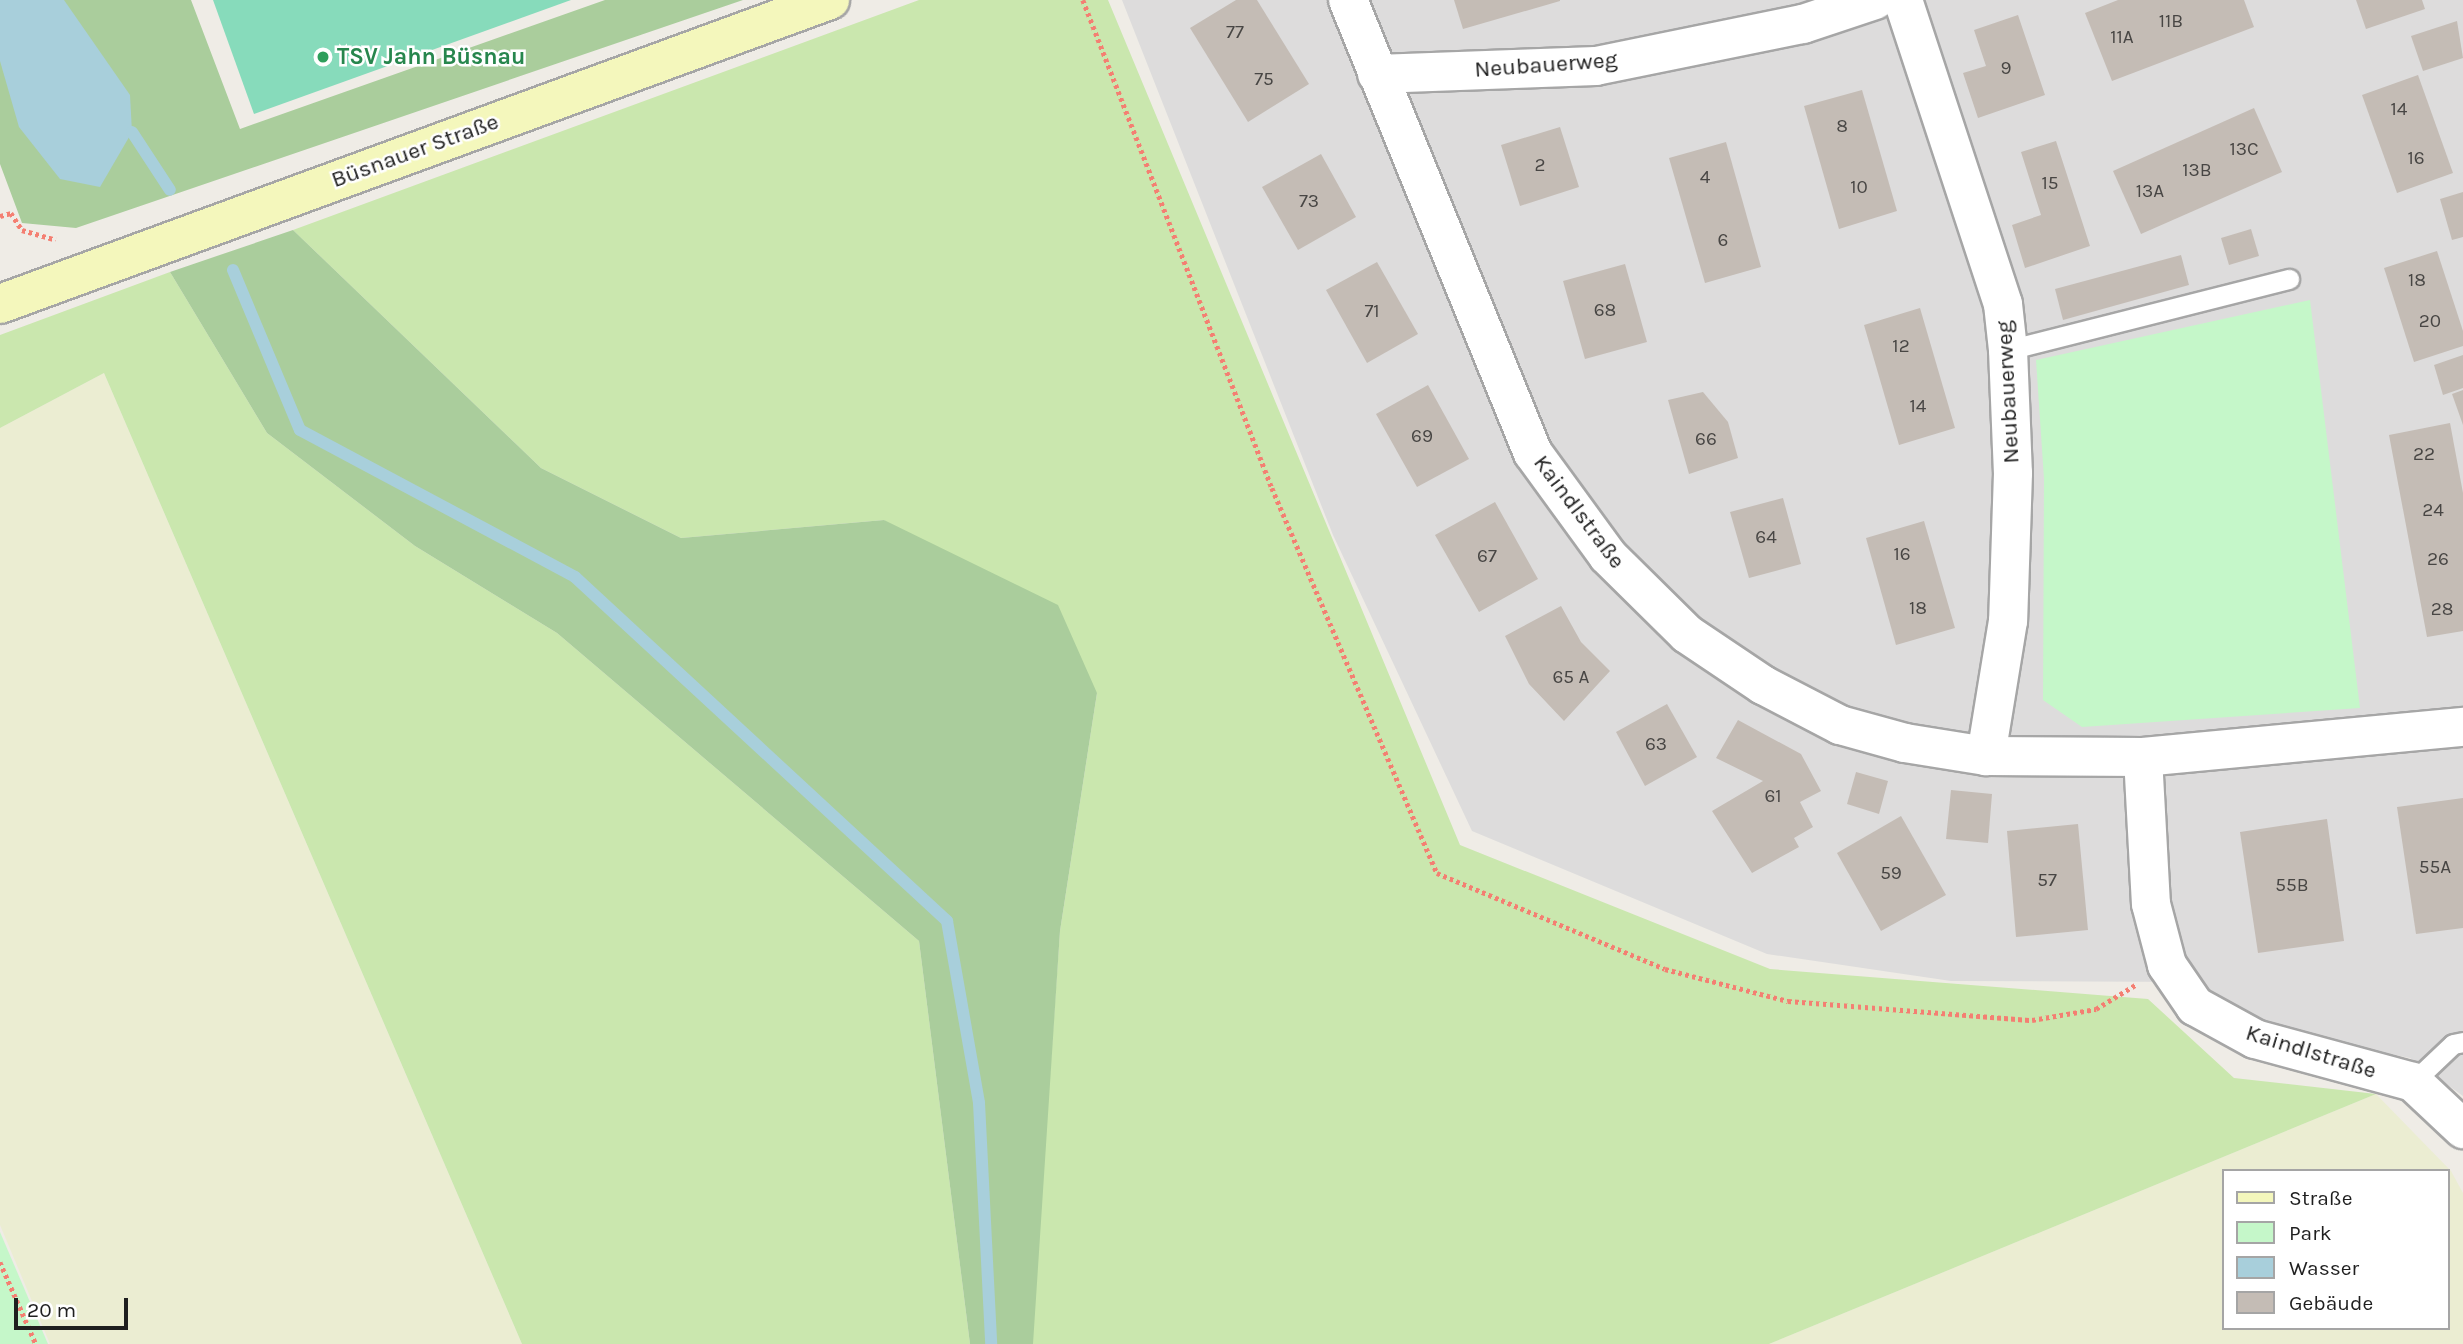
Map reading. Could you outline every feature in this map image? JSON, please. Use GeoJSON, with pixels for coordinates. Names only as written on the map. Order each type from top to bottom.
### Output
{"type":"FeatureCollection","features":[{"type":"Feature","properties":{"kind":"street","name":"Büsnauer Straße"},"geometry":{"type":"LineString","coordinates":[[0,304],[830,0]]}},
{"type":"Feature","properties":{"kind":"street","name":"Kaindlstraße"},"geometry":{"type":"LineString","coordinates":[[1348,0],[1533,453],[1608,556],[1687,634],[1763,685],[1840,725],[1905,743],[1986,756],[2143,757],[2463,727]]}},
{"type":"Feature","properties":{"kind":"street","name":"Neubauerweg"},"geometry":{"type":"LineString","coordinates":[[1377,74],[1597,66],[1802,24],[1875,0]]}},
{"type":"Feature","properties":{"kind":"street","name":"Neubauerweg"},"geometry":{"type":"LineString","coordinates":[[1903,0],[2003,304],[2008,350],[2013,473],[2008,621],[1986,756]]}},
{"type":"Feature","properties":{"kind":"street","name":"Kaindlstraße"},"geometry":{"type":"LineString","coordinates":[[2143,757],[2151,904],[2167,965],[2195,1006],[2255,1040],[2413,1082],[2463,1129]]}},
{"type":"Feature","properties":{"kind":"lane"},"geometry":{"type":"LineString","coordinates":[[2008,350],[2289,279]]}},
{"type":"Feature","properties":{"kind":"lane"},"geometry":{"type":"LineString","coordinates":[[2413,1082],[2453,1044],[2463,1042]]}},
{"type":"Feature","properties":{"kind":"path"},"geometry":{"type":"LineString","coordinates":[[1083,0],[1272,488],[1437,873],[1665,969],[1788,1001],[2032,1020],[2096,1009],[2167,965]]}},
{"type":"Feature","properties":{"kind":"path"},"geometry":{"type":"LineString","coordinates":[[0,1262],[36,1344]]}},
{"type":"Feature","properties":{"kind":"shaded area"},"geometry":{"type":"Polygon","coordinates":[[[1122,0],[2463,0],[2463,1096],[2410,1058],[2257,1027],[2223,1011],[2196,982],[1951,981],[1767,954],[1472,831],[1333,535],[1122,0]]]}},
{"type":"Feature","properties":{"kind":"green space"},"geometry":{"type":"Polygon","coordinates":[[[0,0],[191,0],[240,129],[605,0],[743,0],[76,228],[22,223],[0,164],[0,0]]]}},
{"type":"Feature","properties":{"kind":"green space","name":"TSV Jahn Büsnau"},"geometry":{"type":"Polygon","coordinates":[[[213,0],[571,0],[254,114],[213,0]]]}},
{"type":"Feature","properties":{"kind":"green space"},"geometry":{"type":"Polygon","coordinates":[[[919,0],[1108,0],[1460,845],[1770,969],[2148,999],[2234,1078],[2376,1094],[1769,1344],[1031,1344],[1060,931],[1097,693],[884,520],[681,538],[541,468],[293,230],[919,0]]]}},
{"type":"Feature","properties":{"kind":"green space"},"geometry":{"type":"Polygon","coordinates":[[[293,230],[541,468],[681,538],[884,520],[1058,605],[1097,693],[1060,931],[1033,1344],[970,1344],[919,941],[557,633],[415,546],[267,433],[170,272],[293,230]]]}},
{"type":"Feature","properties":{"kind":"green space"},"geometry":{"type":"Polygon","coordinates":[[[170,272],[267,433],[415,546],[557,633],[919,941],[970,1344],[522,1344],[104,373],[0,428],[0,335],[170,272]]]}},
{"type":"Feature","properties":{"kind":"green space"},"geometry":{"type":"Polygon","coordinates":[[[2310,300],[2360,708],[2082,727],[2043,700],[2044,479],[2036,360],[2310,300]]]}},
{"type":"Feature","properties":{"kind":"green space"},"geometry":{"type":"Polygon","coordinates":[[[104,373],[522,1344],[50,1344],[0,1225],[0,428],[104,373]]]}},
{"type":"Feature","properties":{"kind":"green space"},"geometry":{"type":"Polygon","coordinates":[[[2376,1094],[2451,1171],[2463,1193],[2463,1344],[1769,1344],[2376,1094]]]}},
{"type":"Feature","properties":{"kind":"green space"},"geometry":{"type":"Polygon","coordinates":[[[0,1232],[48,1344],[0,1344],[0,1232]]]}},
{"type":"Feature","properties":{"kind":"water"},"geometry":{"type":"Polygon","coordinates":[[[0,0],[64,0],[130,95],[132,132],[100,187],[60,179],[19,127],[0,61],[0,0]]]}},
{"type":"Feature","properties":{"kind":"building"},"geometry":{"type":"Polygon","coordinates":[[[1236,0],[1257,0],[1309,84],[1248,122],[1190,28],[1236,0]]]}},
{"type":"Feature","properties":{"kind":"building"},"geometry":{"type":"Polygon","coordinates":[[[1454,0],[1560,0],[1560,1],[1463,29],[1454,0]]]}},
{"type":"Feature","properties":{"kind":"building"},"geometry":{"type":"Polygon","coordinates":[[[2118,0],[2244,0],[2254,27],[2112,81],[2085,13],[2118,0]]]}},
{"type":"Feature","properties":{"kind":"building"},"geometry":{"type":"Polygon","coordinates":[[[2356,0],[2422,0],[2425,9],[2366,29],[2356,0]]]}},
{"type":"Feature","properties":{"kind":"building"},"geometry":{"type":"Polygon","coordinates":[[[2018,15],[2045,95],[1978,118],[1963,73],[1986,66],[1974,30],[2018,15]]]}},
{"type":"Feature","properties":{"kind":"building"},"geometry":{"type":"Polygon","coordinates":[[[2457,21],[2463,58],[2423,71],[2411,36],[2457,21]]]}},
{"type":"Feature","properties":{"kind":"building"},"geometry":{"type":"Polygon","coordinates":[[[2418,75],[2453,173],[2397,193],[2362,95],[2418,75]]]}},
{"type":"Feature","properties":{"kind":"building"},"geometry":{"type":"Polygon","coordinates":[[[1862,90],[1897,211],[1839,229],[1804,106],[1862,90]]]}},
{"type":"Feature","properties":{"kind":"building"},"geometry":{"type":"Polygon","coordinates":[[[2254,108],[2282,172],[2141,234],[2113,171],[2254,108]]]}},
{"type":"Feature","properties":{"kind":"building"},"geometry":{"type":"Polygon","coordinates":[[[1560,127],[1579,187],[1520,206],[1501,145],[1560,127]]]}},
{"type":"Feature","properties":{"kind":"building"},"geometry":{"type":"Polygon","coordinates":[[[2056,141],[2090,246],[2025,268],[2012,225],[2041,215],[2021,152],[2056,141]]]}},
{"type":"Feature","properties":{"kind":"building"},"geometry":{"type":"Polygon","coordinates":[[[1726,142],[1761,267],[1705,283],[1669,158],[1726,142]]]}},
{"type":"Feature","properties":{"kind":"building"},"geometry":{"type":"Polygon","coordinates":[[[1321,154],[1356,217],[1298,250],[1262,187],[1321,154]]]}},
{"type":"Feature","properties":{"kind":"building"},"geometry":{"type":"Polygon","coordinates":[[[2463,192],[2463,237],[2452,240],[2440,199],[2463,192]]]}},
{"type":"Feature","properties":{"kind":"building"},"geometry":{"type":"Polygon","coordinates":[[[2251,229],[2259,256],[2229,265],[2221,238],[2251,229]]]}},
{"type":"Feature","properties":{"kind":"building"},"geometry":{"type":"Polygon","coordinates":[[[2437,251],[2463,331],[2463,346],[2414,362],[2384,268],[2437,251]]]}},
{"type":"Feature","properties":{"kind":"building"},"geometry":{"type":"Polygon","coordinates":[[[2181,255],[2189,285],[2063,320],[2055,289],[2181,255]]]}},
{"type":"Feature","properties":{"kind":"building"},"geometry":{"type":"Polygon","coordinates":[[[1377,262],[1418,334],[1367,363],[1326,290],[1377,262]]]}},
{"type":"Feature","properties":{"kind":"building"},"geometry":{"type":"Polygon","coordinates":[[[1625,264],[1647,342],[1585,359],[1563,281],[1625,264]]]}},
{"type":"Feature","properties":{"kind":"building"},"geometry":{"type":"Polygon","coordinates":[[[1920,308],[1955,428],[1899,445],[1864,325],[1920,308]]]}},
{"type":"Feature","properties":{"kind":"building"},"geometry":{"type":"Polygon","coordinates":[[[2463,355],[2463,388],[2443,395],[2434,365],[2463,355]]]}},
{"type":"Feature","properties":{"kind":"building"},"geometry":{"type":"Polygon","coordinates":[[[1428,385],[1469,459],[1417,487],[1376,414],[1428,385]]]}},
{"type":"Feature","properties":{"kind":"building"},"geometry":{"type":"Polygon","coordinates":[[[2463,390],[2463,425],[2452,394],[2463,390]]]}},
{"type":"Feature","properties":{"kind":"building"},"geometry":{"type":"Polygon","coordinates":[[[1703,392],[1728,422],[1738,458],[1689,474],[1668,400],[1703,392]]]}},
{"type":"Feature","properties":{"kind":"building"},"geometry":{"type":"Polygon","coordinates":[[[2450,423],[2463,493],[2463,631],[2427,637],[2389,435],[2450,423]]]}},
{"type":"Feature","properties":{"kind":"building"},"geometry":{"type":"Polygon","coordinates":[[[1783,498],[1801,564],[1749,578],[1730,512],[1783,498]]]}},
{"type":"Feature","properties":{"kind":"building"},"geometry":{"type":"Polygon","coordinates":[[[1495,502],[1538,579],[1479,612],[1435,535],[1495,502]]]}},
{"type":"Feature","properties":{"kind":"building"},"geometry":{"type":"Polygon","coordinates":[[[1924,521],[1955,628],[1896,645],[1866,538],[1924,521]]]}},
{"type":"Feature","properties":{"kind":"building"},"geometry":{"type":"Polygon","coordinates":[[[1561,606],[1581,642],[1610,671],[1564,721],[1529,684],[1505,636],[1561,606]]]}},
{"type":"Feature","properties":{"kind":"building"},"geometry":{"type":"Polygon","coordinates":[[[1667,704],[1697,757],[1645,786],[1616,732],[1667,704]]]}},
{"type":"Feature","properties":{"kind":"building"},"geometry":{"type":"Polygon","coordinates":[[[1738,720],[1801,754],[1821,791],[1800,802],[1813,827],[1794,838],[1799,847],[1752,873],[1712,811],[1763,781],[1716,758],[1738,720]]]}},
{"type":"Feature","properties":{"kind":"building"},"geometry":{"type":"Polygon","coordinates":[[[1856,772],[1888,781],[1879,814],[1847,804],[1856,772]]]}},
{"type":"Feature","properties":{"kind":"building"},"geometry":{"type":"Polygon","coordinates":[[[1951,790],[1992,794],[1988,843],[1946,839],[1951,790]]]}},
{"type":"Feature","properties":{"kind":"building"},"geometry":{"type":"Polygon","coordinates":[[[2463,798],[2463,928],[2416,934],[2397,807],[2463,798]]]}},
{"type":"Feature","properties":{"kind":"building"},"geometry":{"type":"Polygon","coordinates":[[[1901,816],[1946,895],[1881,931],[1837,853],[1901,816]]]}},
{"type":"Feature","properties":{"kind":"building"},"geometry":{"type":"Polygon","coordinates":[[[2327,819],[2344,941],[2258,953],[2240,832],[2327,819]]]}},
{"type":"Feature","properties":{"kind":"building"},"geometry":{"type":"Polygon","coordinates":[[[2078,824],[2088,930],[2016,937],[2007,831],[2078,824]]]}},
{"type":"Feature","properties":{"kind":"waterway"},"geometry":{"type":"LineString","coordinates":[[132,132],[170,190]]}},
{"type":"Feature","properties":{"kind":"waterway"},"geometry":{"type":"LineString","coordinates":[[233,270],[300,430],[575,577],[947,921],[979,1103],[991,1344]]}},
{"type":"Feature","properties":{"kind":"place","name":"TSV Jahn Büsnau"},"geometry":{"type":"Point","coordinates":[323,57]}}]}
